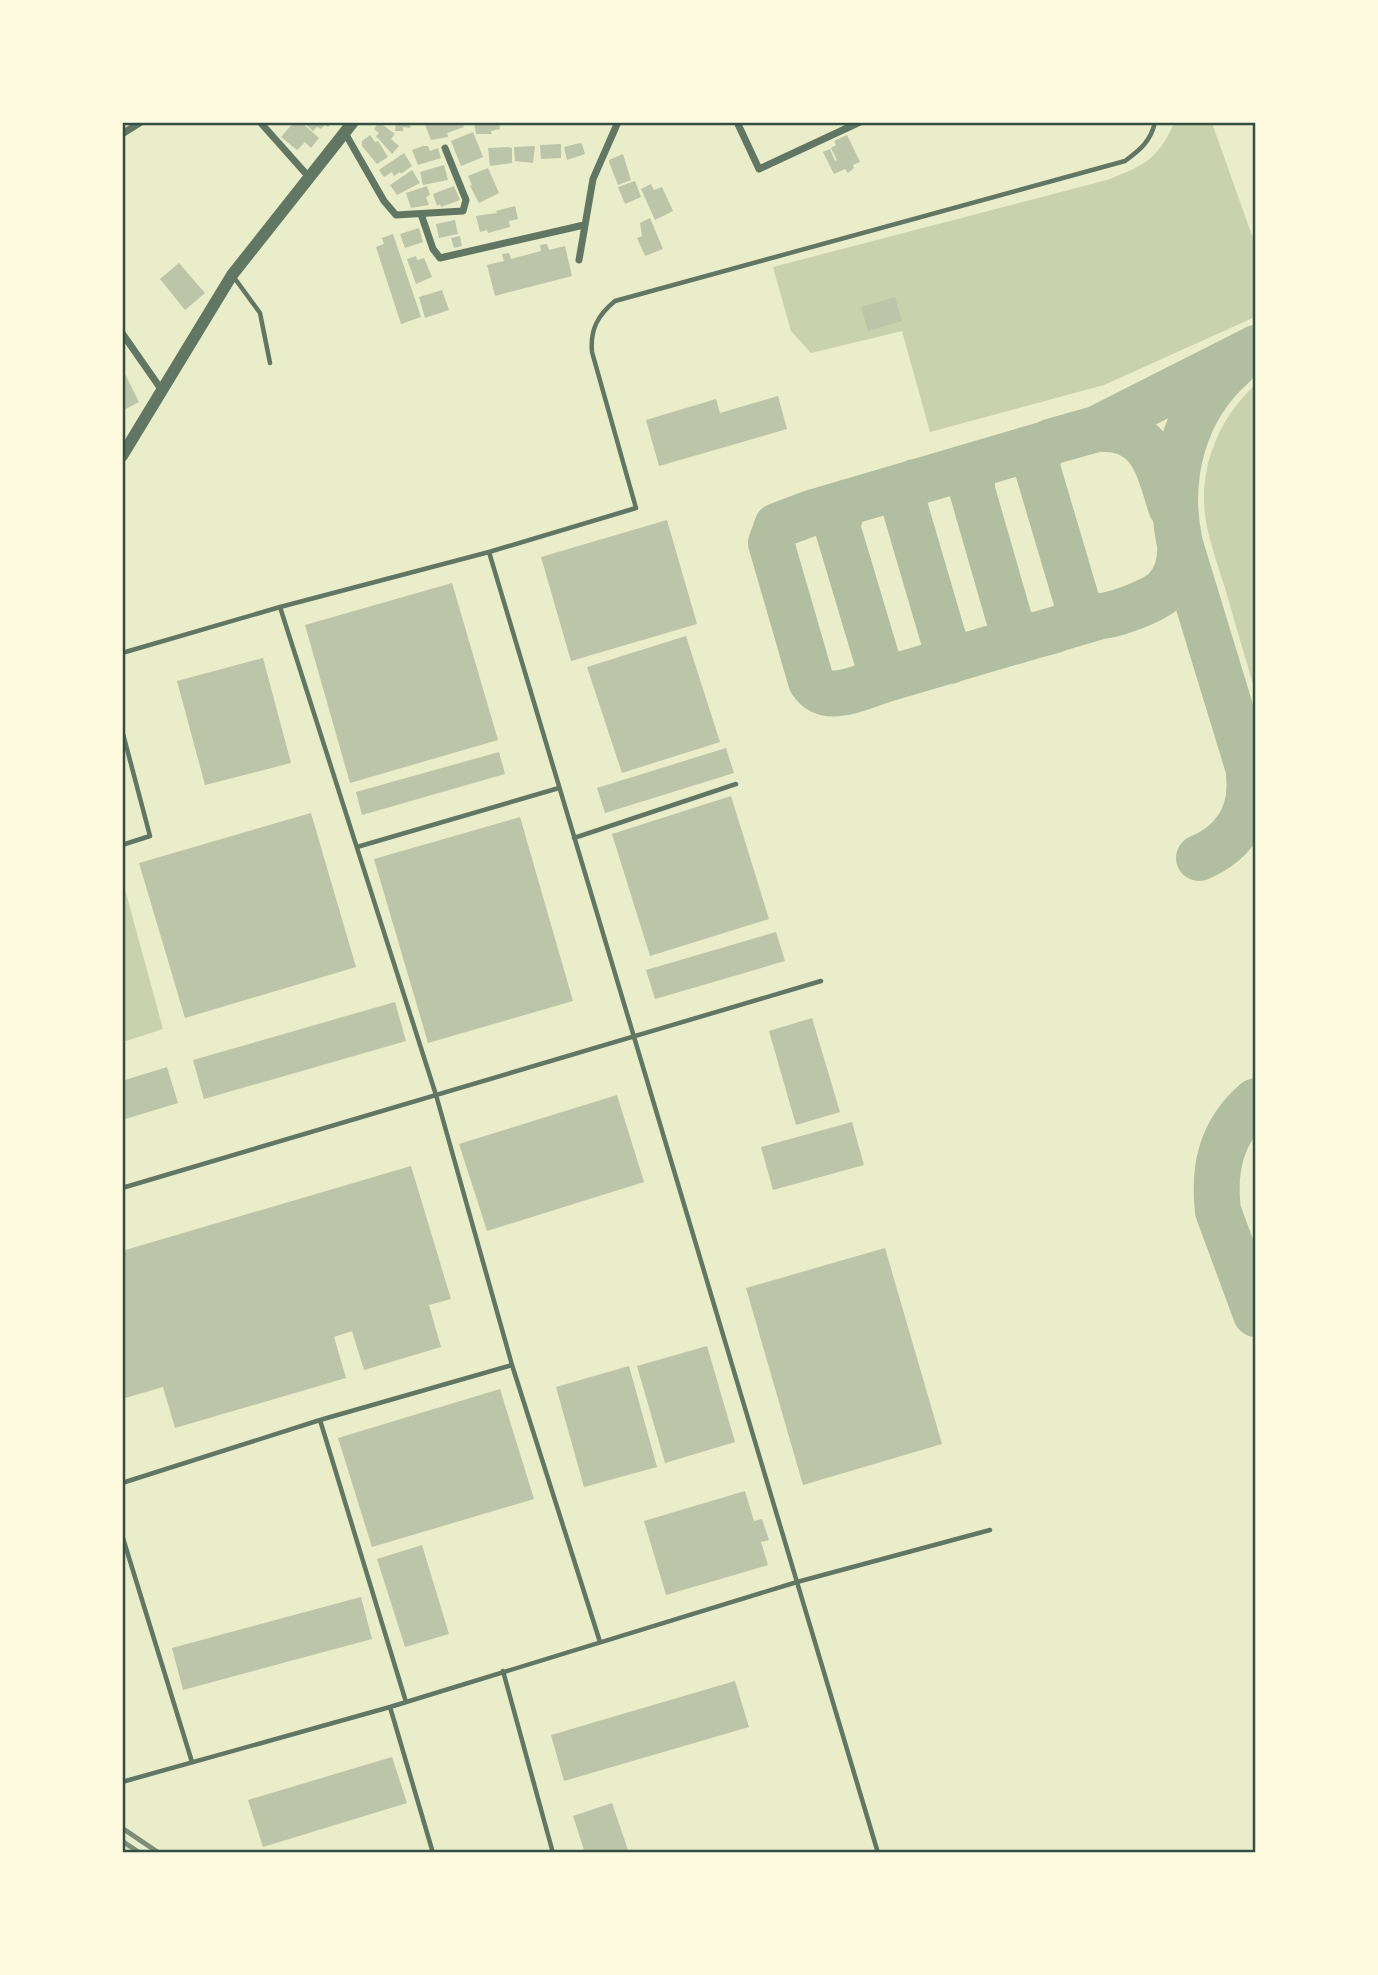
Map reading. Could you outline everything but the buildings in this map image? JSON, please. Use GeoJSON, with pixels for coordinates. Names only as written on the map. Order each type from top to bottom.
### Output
{"type":"FeatureCollection","features":[{"type":"Feature","properties":{"kind":"street"},"geometry":{"type":"LineString","coordinates":[[122,134],[141,122]]}},
{"type":"Feature","properties":{"kind":"street"},"geometry":{"type":"LineString","coordinates":[[260,122],[308,176]]}},
{"type":"Feature","properties":{"kind":"street"},"geometry":{"type":"LineString","coordinates":[[579,260],[593,179],[618,122]]}},
{"type":"Feature","properties":{"kind":"street"},"geometry":{"type":"LineString","coordinates":[[737,122],[759,169],[860,122]]}},
{"type":"Feature","properties":{"kind":"street"},"geometry":{"type":"LineString","coordinates":[[122,456],[232,275],[349,127],[384,201],[396,215],[463,211],[466,200],[445,148]]}},
{"type":"Feature","properties":{"kind":"street"},"geometry":{"type":"LineString","coordinates":[[421,214],[433,250],[440,258],[584,225]]}},
{"type":"Feature","properties":{"kind":"street"},"geometry":{"type":"LineString","coordinates":[[122,333],[161,389]]}},
{"type":"Feature","properties":{"kind":"lane"},"geometry":{"type":"LineString","coordinates":[[122,653],[280,607],[489,552],[636,508],[590,337],[603,310],[615,301],[1125,161],[1140,150],[1152,136],[1155,122]]}},
{"type":"Feature","properties":{"kind":"lane"},"geometry":{"type":"LineString","coordinates":[[232,275],[260,313],[270,363]]}},
{"type":"Feature","properties":{"kind":"lane"},"geometry":{"type":"LineString","coordinates":[[489,552],[878,1853]]}},
{"type":"Feature","properties":{"kind":"lane"},"geometry":{"type":"LineString","coordinates":[[280,607],[436,1095],[513,1365],[600,1642]]}},
{"type":"Feature","properties":{"kind":"lane"},"geometry":{"type":"LineString","coordinates":[[122,730],[150,836],[122,845]]}},
{"type":"Feature","properties":{"kind":"lane"},"geometry":{"type":"LineString","coordinates":[[575,838],[736,784]]}},
{"type":"Feature","properties":{"kind":"lane"},"geometry":{"type":"LineString","coordinates":[[357,847],[559,788]]}},
{"type":"Feature","properties":{"kind":"lane"},"geometry":{"type":"LineString","coordinates":[[122,1188],[821,981]]}},
{"type":"Feature","properties":{"kind":"lane"},"geometry":{"type":"LineString","coordinates":[[122,1483],[320,1420],[513,1365]]}},
{"type":"Feature","properties":{"kind":"lane"},"geometry":{"type":"LineString","coordinates":[[320,1420],[406,1702]]}},
{"type":"Feature","properties":{"kind":"lane"},"geometry":{"type":"LineString","coordinates":[[122,1782],[390,1707],[797,1582],[990,1530]]}},
{"type":"Feature","properties":{"kind":"lane"},"geometry":{"type":"LineString","coordinates":[[122,1535],[192,1762]]}},
{"type":"Feature","properties":{"kind":"lane"},"geometry":{"type":"LineString","coordinates":[[503,1671],[553,1853]]}},
{"type":"Feature","properties":{"kind":"lane"},"geometry":{"type":"LineString","coordinates":[[390,1707],[433,1853]]}},
{"type":"Feature","properties":{"kind":"green space"},"geometry":{"type":"Polygon","coordinates":[[[1174,123],[1212,123],[1255,244],[1255,317],[1104,385],[930,432],[902,331],[811,353],[791,331],[773,267],[1107,180],[1148,160],[1162,146],[1174,123]]]}},
{"type":"Feature","properties":{"kind":"green space"},"geometry":{"type":"Polygon","coordinates":[[[1255,385],[1255,691],[1210,538],[1204,491],[1207,471],[1219,433],[1241,400],[1255,385]]]}},
{"type":"Feature","properties":{"kind":"green space"},"geometry":{"type":"Polygon","coordinates":[[[123,882],[163,1029],[122,1042],[123,882]]]}},
{"type":"Feature","properties":{"kind":"taxiway"},"geometry":{"type":"LineString","coordinates":[[1180,544],[1179,563],[1165,590],[1151,599],[1109,615],[1093,616],[1085,613],[1077,602],[1037,467],[1039,452],[1050,442],[1096,429],[1256,348]]}},
{"type":"Feature","properties":{"kind":"taxiway"},"geometry":{"type":"LineString","coordinates":[[1234,365],[1216,383],[1190,425],[1177,471],[1176,520],[1180,544],[1256,793]]}},
{"type":"Feature","properties":{"kind":"taxiway"},"geometry":{"type":"LineString","coordinates":[[1096,429],[1129,434],[1140,441],[1156,463],[1171,507]]}},
{"type":"Feature","properties":{"kind":"taxiway"},"geometry":{"type":"LineString","coordinates":[[883,680],[835,694],[818,688],[811,681],[771,543],[777,526],[811,513],[1046,444]]}},
{"type":"Feature","properties":{"kind":"taxiway"},"geometry":{"type":"LineString","coordinates":[[981,463],[972,475],[972,490],[1010,622],[1020,632],[1030,635],[1055,630]]}},
{"type":"Feature","properties":{"kind":"taxiway"},"geometry":{"type":"LineString","coordinates":[[915,482],[904,495],[904,504],[950,661]]}},
{"type":"Feature","properties":{"kind":"taxiway"},"geometry":{"type":"LineString","coordinates":[[848,502],[842,510],[837,526],[883,680],[1101,616]]}},
{"type":"Feature","properties":{"kind":"taxiway"},"geometry":{"type":"LineString","coordinates":[[1199,858],[1222,844],[1239,826],[1248,803],[1249,776]]}},
{"type":"Feature","properties":{"kind":"taxiway"},"geometry":{"type":"LineString","coordinates":[[1256,1101],[1227,1138],[1217,1180],[1218,1211],[1256,1314]]}},
{"type":"Feature","properties":{"kind":"railway"},"geometry":{"type":"LineString","coordinates":[[122,1828],[159,1853]]}},
{"type":"Feature","properties":{"kind":"railway"},"geometry":{"type":"LineString","coordinates":[[122,1841],[140,1853]]}}]}
